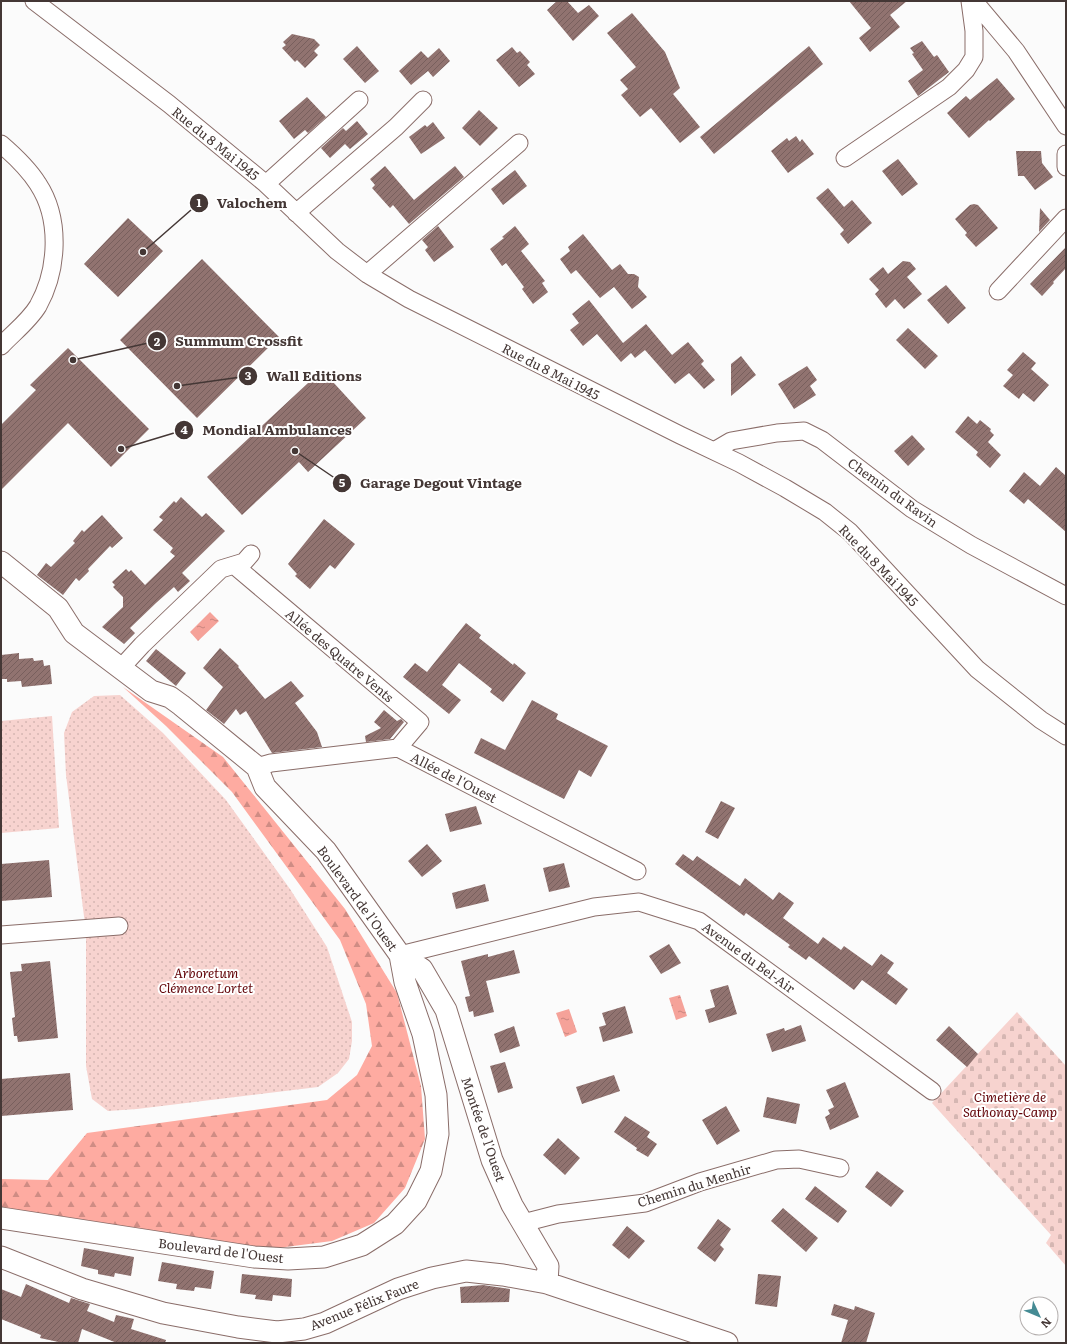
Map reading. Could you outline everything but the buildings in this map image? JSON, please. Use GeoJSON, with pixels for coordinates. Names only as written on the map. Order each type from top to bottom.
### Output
{"type":"FeatureCollection","features":[{"type":"Feature","properties":{"kind":"street","name":"Rue du 8 Mai 1945"},"geometry":{"type":"LineString","coordinates":[[34,1],[169,104],[266,184],[337,252],[367,274],[409,299],[623,407],[739,463],[825,512],[850,532],[977,669],[1041,720],[1066,736]]}},
{"type":"Feature","properties":{"kind":"street"},"geometry":{"type":"LineString","coordinates":[[845,158],[949,87],[966,70],[974,57],[974,31],[970,1]]}},
{"type":"Feature","properties":{"kind":"street"},"geometry":{"type":"LineString","coordinates":[[974,1],[1016,51],[1066,126]]}},
{"type":"Feature","properties":{"kind":"street"},"geometry":{"type":"LineString","coordinates":[[266,184],[359,100]]}},
{"type":"Feature","properties":{"kind":"street"},"geometry":{"type":"LineString","coordinates":[[296,213],[396,127],[423,100]]}},
{"type":"Feature","properties":{"kind":"street"},"geometry":{"type":"LineString","coordinates":[[367,274],[519,143]]}},
{"type":"Feature","properties":{"kind":"street"},"geometry":{"type":"LineString","coordinates":[[1,144],[24,164],[39,184],[49,208],[55,241],[53,265],[47,288],[37,307],[23,324],[1,346]]}},
{"type":"Feature","properties":{"kind":"street"},"geometry":{"type":"LineString","coordinates":[[1066,154],[1066,167]]}},
{"type":"Feature","properties":{"kind":"street"},"geometry":{"type":"LineString","coordinates":[[998,291],[1066,218]]}},
{"type":"Feature","properties":{"kind":"street","name":"Chemin du Ravin"},"geometry":{"type":"LineString","coordinates":[[714,451],[731,441],[777,432],[804,431],[822,440],[912,508],[978,548],[1066,596]]}},
{"type":"Feature","properties":{"kind":"street"},"geometry":{"type":"LineString","coordinates":[[120,669],[142,645],[221,569],[235,566],[244,562],[252,554]]}},
{"type":"Feature","properties":{"kind":"street","name":"Boulevard de l'Ouest"},"geometry":{"type":"LineString","coordinates":[[1,562],[58,608],[74,633],[150,691],[170,697],[176,701],[257,768],[266,787],[326,851],[400,956],[406,982],[423,1034],[436,1095],[438,1134],[431,1171],[416,1201],[395,1224],[362,1245],[324,1258],[288,1260],[254,1257],[1,1218]]}},
{"type":"Feature","properties":{"kind":"street","name":"Allée des Quatre Vents"},"geometry":{"type":"LineString","coordinates":[[235,566],[420,722],[398,748]]}},
{"type":"Feature","properties":{"kind":"street","name":"Allée de l'Ouest"},"geometry":{"type":"LineString","coordinates":[[257,768],[271,763],[398,748],[637,871]]}},
{"type":"Feature","properties":{"kind":"street","name":"Avenue du Bel-Air"},"geometry":{"type":"LineString","coordinates":[[400,956],[594,907],[639,902],[699,921],[932,1091]]}},
{"type":"Feature","properties":{"kind":"street"},"geometry":{"type":"LineString","coordinates":[[1,935],[119,926]]}},
{"type":"Feature","properties":{"kind":"street","name":"Montée de l'Ouest"},"geometry":{"type":"LineString","coordinates":[[400,956],[422,969],[446,1010],[492,1160],[512,1205],[548,1266],[547,1283]]}},
{"type":"Feature","properties":{"kind":"street"},"geometry":{"type":"LineString","coordinates":[[406,982],[436,992]]}},
{"type":"Feature","properties":{"kind":"street","name":"Chemin du Menhir"},"geometry":{"type":"LineString","coordinates":[[523,1223],[558,1214],[645,1203],[700,1182],[776,1160],[799,1159],[840,1168]]}},
{"type":"Feature","properties":{"kind":"street","name":"Avenue Félix Faure"},"geometry":{"type":"LineString","coordinates":[[1,1257],[82,1289],[164,1314],[238,1328],[277,1332],[304,1329],[325,1323],[398,1289],[432,1278],[466,1271],[503,1274],[547,1283],[727,1343]]}},
{"type":"Feature","properties":{"kind":"green space"},"geometry":{"type":"Polygon","coordinates":[[[123,687],[223,757],[345,909],[397,993],[421,1086],[425,1139],[405,1188],[374,1223],[332,1241],[270,1249],[1,1210],[1,1179],[48,1180],[87,1133],[327,1100],[357,1075],[372,1046],[366,1004],[340,940],[232,792],[166,726],[123,687]]]}},
{"type":"Feature","properties":{"kind":"green space","name":"Arboretum Clémence Lortet"},"geometry":{"type":"Polygon","coordinates":[[[120,695],[163,733],[226,800],[290,889],[327,947],[352,1022],[352,1041],[349,1059],[338,1073],[318,1087],[137,1109],[108,1111],[92,1099],[86,1066],[86,932],[66,775],[64,733],[72,712],[94,696],[120,695]]]}},
{"type":"Feature","properties":{"kind":"green space"},"geometry":{"type":"Polygon","coordinates":[[[52,716],[59,828],[1,833],[1,721],[52,716]]]}},
{"type":"Feature","properties":{"kind":"green space","name":"Cimetière de Sathonay-Camp"},"geometry":{"type":"Polygon","coordinates":[[[1017,1012],[1066,1066],[1066,1266],[1046,1243],[1051,1235],[932,1103],[1017,1012]]]}},
{"type":"Feature","properties":{"kind":"water"},"geometry":{"type":"Polygon","coordinates":[[[210,612],[219,621],[198,641],[190,632],[210,612]]]}},
{"type":"Feature","properties":{"kind":"water"},"geometry":{"type":"Polygon","coordinates":[[[680,995],[687,1016],[676,1020],[669,998],[680,995]]]}},
{"type":"Feature","properties":{"kind":"water"},"geometry":{"type":"Polygon","coordinates":[[[569,1009],[577,1032],[565,1037],[556,1013],[569,1009]]]}},
{"type":"Feature","properties":{"kind":"place","name":"Valochem"},"geometry":{"type":"Point","coordinates":[143,252]}},
{"type":"Feature","properties":{"kind":"place","name":"Summum Crossfit"},"geometry":{"type":"Point","coordinates":[73,360]}},
{"type":"Feature","properties":{"kind":"place","name":"Wall Editions"},"geometry":{"type":"Point","coordinates":[177,386]}},
{"type":"Feature","properties":{"kind":"place","name":"Mondial Ambulances"},"geometry":{"type":"Point","coordinates":[121,449]}},
{"type":"Feature","properties":{"kind":"place","name":"Garage Degout Vintage"},"geometry":{"type":"Point","coordinates":[295,451]}}]}
